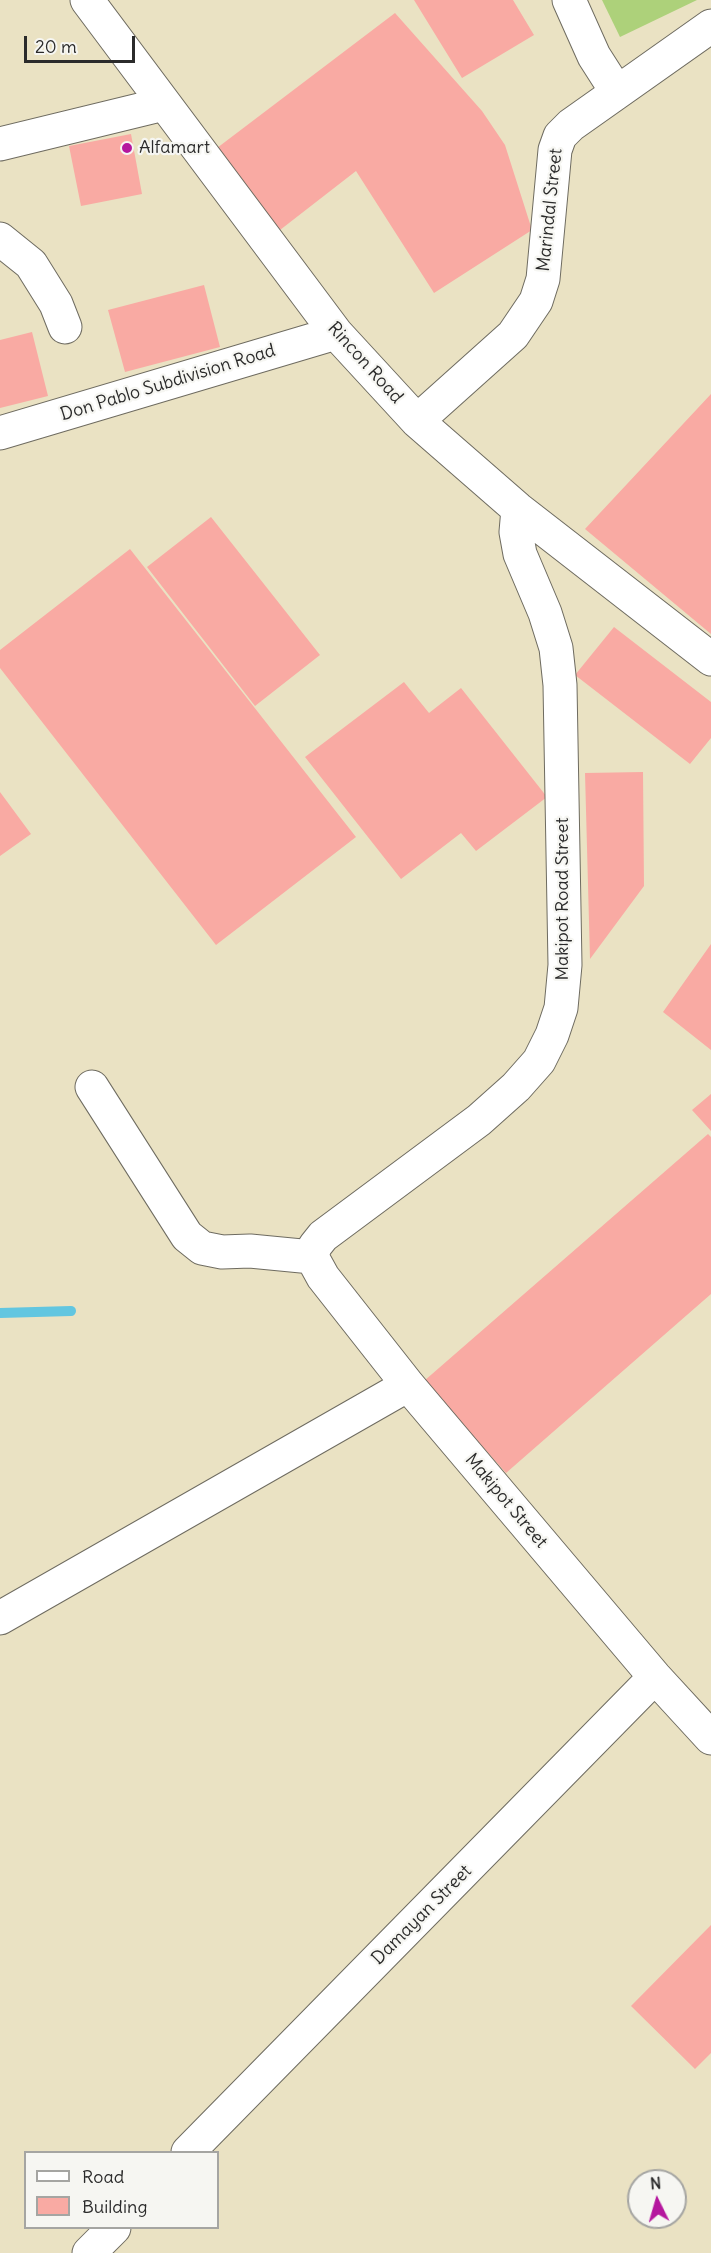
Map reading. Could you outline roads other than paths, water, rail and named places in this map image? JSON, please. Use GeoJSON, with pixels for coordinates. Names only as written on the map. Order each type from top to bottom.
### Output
{"type":"FeatureCollection","features":[{"type":"Feature","properties":{"kind":"street","name":"Rincon Road"},"geometry":{"type":"LineString","coordinates":[[87,0],[336,333],[417,421],[518,509],[711,659]]}},
{"type":"Feature","properties":{"kind":"street"},"geometry":{"type":"LineString","coordinates":[[569,0],[594,56],[617,92]]}},
{"type":"Feature","properties":{"kind":"street","name":"Marindal Street"},"geometry":{"type":"LineString","coordinates":[[417,421],[513,335],[526,319],[536,301],[543,279],[555,150],[560,136],[617,92],[711,26]]}},
{"type":"Feature","properties":{"kind":"street"},"geometry":{"type":"LineString","coordinates":[[0,144],[164,104]]}},
{"type":"Feature","properties":{"kind":"street"},"geometry":{"type":"LineString","coordinates":[[0,239],[31,264],[56,304],[65,327]]}},
{"type":"Feature","properties":{"kind":"street","name":"Don Pablo Subdivision Road"},"geometry":{"type":"LineString","coordinates":[[0,433],[336,333]]}},
{"type":"Feature","properties":{"kind":"street","name":"Makipot Road Street"},"geometry":{"type":"LineString","coordinates":[[312,1257],[315,1246],[323,1236],[479,1120],[516,1087],[538,1061],[552,1035],[561,1008],[566,965],[560,685],[556,648],[546,614],[520,554],[516,532],[518,509]]}},
{"type":"Feature","properties":{"kind":"street"},"geometry":{"type":"LineString","coordinates":[[92,1087],[187,1236],[202,1248],[222,1252],[250,1251],[312,1257]]}},
{"type":"Feature","properties":{"kind":"street","name":"Makipot Street"},"geometry":{"type":"LineString","coordinates":[[312,1257],[323,1278],[408,1385],[655,1677],[711,1738]]}},
{"type":"Feature","properties":{"kind":"street"},"geometry":{"type":"LineString","coordinates":[[0,1618],[408,1385]]}},
{"type":"Feature","properties":{"kind":"street","name":"Damayan Street"},"geometry":{"type":"LineString","coordinates":[[189,2151],[655,1677]]}},
{"type":"Feature","properties":{"kind":"street"},"geometry":{"type":"LineString","coordinates":[[89,2253],[113,2229]]}},
{"type":"Feature","properties":{"kind":"waterway"},"geometry":{"type":"LineString","coordinates":[[0,1313],[71,1311]]}},
{"type":"Feature","properties":{"kind":"place","name":"Alfamart"},"geometry":{"type":"Point","coordinates":[127,148]}}]}
